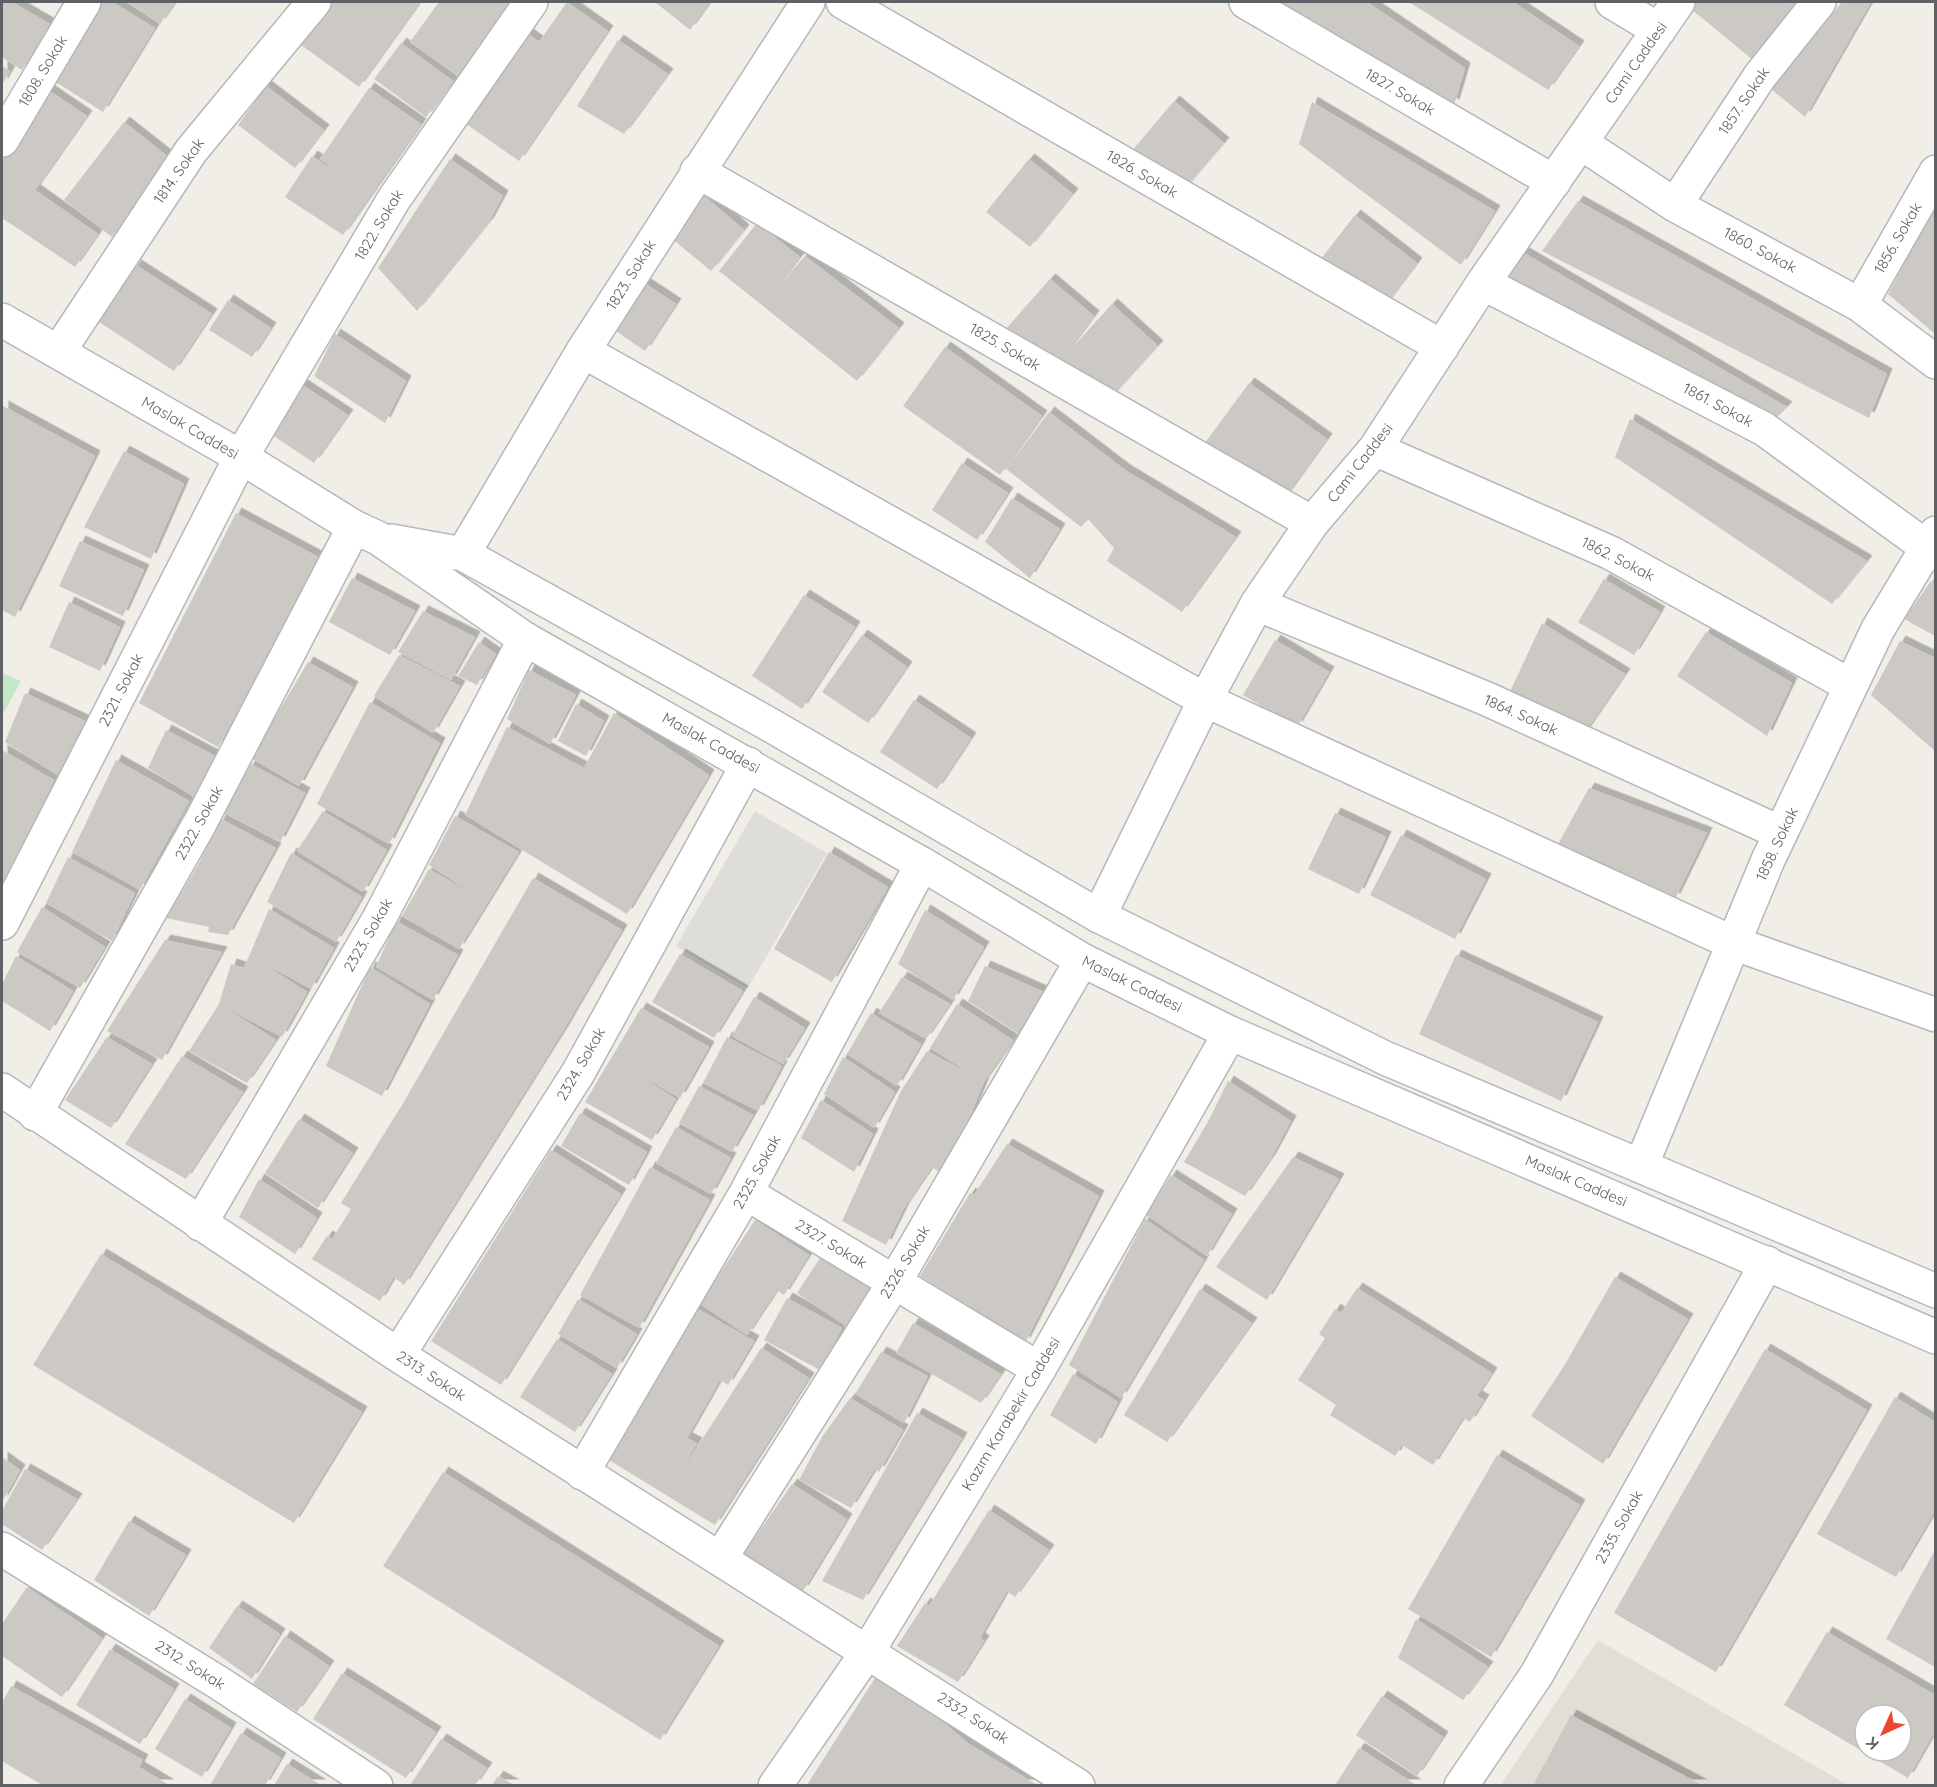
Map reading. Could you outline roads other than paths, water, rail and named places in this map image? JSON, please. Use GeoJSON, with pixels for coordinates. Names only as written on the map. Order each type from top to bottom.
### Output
{"type":"FeatureCollection","features":[{"type":"Feature","properties":{"kind":"street","name":"1808. Sokak"},"geometry":{"type":"LineString","coordinates":[[2,140],[84,2]]}},
{"type":"Feature","properties":{"kind":"street","name":"1814. Sokak"},"geometry":{"type":"LineString","coordinates":[[58,351],[191,151],[314,2]]}},
{"type":"Feature","properties":{"kind":"street","name":"1822. Sokak"},"geometry":{"type":"LineString","coordinates":[[241,458],[394,199],[531,2]]}},
{"type":"Feature","properties":{"kind":"street","name":"1823. Sokak"},"geometry":{"type":"LineString","coordinates":[[463,554],[584,351],[697,171],[808,2]]}},
{"type":"Feature","properties":{"kind":"street","name":"1826. Sokak"},"geometry":{"type":"LineString","coordinates":[[843,2],[1442,347]]}},
{"type":"Feature","properties":{"kind":"street","name":"1827. Sokak"},"geometry":{"type":"LineString","coordinates":[[1246,2],[1554,182]]}},
{"type":"Feature","properties":{"kind":"street"},"geometry":{"type":"LineString","coordinates":[[1612,2],[1659,30]]}},
{"type":"Feature","properties":{"kind":"street","name":"Cami Caddesi"},"geometry":{"type":"LineString","coordinates":[[1099,916],[1206,700],[1257,604],[1312,523],[1375,449],[1483,283],[1678,2]]}},
{"type":"Feature","properties":{"kind":"street","name":"1857. Sokak"},"geometry":{"type":"LineString","coordinates":[[1675,205],[1760,76],[1819,2]]}},
{"type":"Feature","properties":{"kind":"street","name":"1860. Sokak"},"geometry":{"type":"LineString","coordinates":[[1581,143],[1675,205],[1860,305],[1935,362]]}},
{"type":"Feature","properties":{"kind":"street","name":"1825. Sokak"},"geometry":{"type":"LineString","coordinates":[[697,171],[1312,523]]}},
{"type":"Feature","properties":{"kind":"street","name":"1856. Sokak"},"geometry":{"type":"LineString","coordinates":[[1860,305],[1935,172]]}},
{"type":"Feature","properties":{"kind":"street","name":"1861. Sokak"},"geometry":{"type":"LineString","coordinates":[[1483,283],[1764,429],[1933,546]]}},
{"type":"Feature","properties":{"kind":"street","name":"Maslak Caddesi"},"geometry":{"type":"LineString","coordinates":[[2,320],[366,533],[525,639],[922,864],[1082,960],[1230,1033],[1935,1337]]}},
{"type":"Feature","properties":{"kind":"street"},"geometry":{"type":"LineString","coordinates":[[584,351],[1206,700],[1733,943],[1935,1015]]}},
{"type":"Feature","properties":{"kind":"street","name":"1862. Sokak"},"geometry":{"type":"LineString","coordinates":[[1375,449],[1611,553],[1851,686]]}},
{"type":"Feature","properties":{"kind":"street","name":"2321. Sokak"},"geometry":{"type":"LineString","coordinates":[[2,923],[241,458]]}},
{"type":"Feature","properties":{"kind":"street","name":"Maslak Caddesi"},"geometry":{"type":"LineString","coordinates":[[366,533],[463,554],[765,722],[1099,916],[1385,1058],[1641,1166],[1931,1281]]}},
{"type":"Feature","properties":{"kind":"street","name":"2322. Sokak"},"geometry":{"type":"LineString","coordinates":[[35,1114],[366,533]]}},
{"type":"Feature","properties":{"kind":"street","name":"1858. Sokak"},"geometry":{"type":"LineString","coordinates":[[1641,1166],[1781,833],[1878,629],[1933,546]]}},
{"type":"Feature","properties":{"kind":"street","name":"1864. Sokak"},"geometry":{"type":"LineString","coordinates":[[1257,604],[1487,699],[1781,833]]}},
{"type":"Feature","properties":{"kind":"street","name":"2323. Sokak"},"geometry":{"type":"LineString","coordinates":[[200,1224],[380,917],[525,639]]}},
{"type":"Feature","properties":{"kind":"street","name":"2324. Sokak"},"geometry":{"type":"LineString","coordinates":[[398,1355],[578,1073],[748,764]]}},
{"type":"Feature","properties":{"kind":"street","name":"2325. Sokak"},"geometry":{"type":"LineString","coordinates":[[582,1473],[746,1192],[922,864]]}},
{"type":"Feature","properties":{"kind":"street","name":"2326. Sokak"},"geometry":{"type":"LineString","coordinates":[[720,1559],[894,1283],[1082,960]]}},
{"type":"Feature","properties":{"kind":"street","name":"Kazım Karabekir Caddesi"},"geometry":{"type":"LineString","coordinates":[[775,1785],[868,1651],[1039,1369],[1230,1033]]}},
{"type":"Feature","properties":{"kind":"street","name":"2313. Sokak"},"geometry":{"type":"LineString","coordinates":[[2,1090],[398,1355],[868,1651]]}},
{"type":"Feature","properties":{"kind":"street","name":"2327. Sokak"},"geometry":{"type":"LineString","coordinates":[[746,1192],[1039,1369]]}},
{"type":"Feature","properties":{"kind":"street","name":"2335. Sokak"},"geometry":{"type":"LineString","coordinates":[[1461,1785],[1537,1674],[1767,1263]]}},
{"type":"Feature","properties":{"kind":"street","name":"2312. Sokak"},"geometry":{"type":"LineString","coordinates":[[2,1549],[219,1683],[376,1785]]}},
{"type":"Feature","properties":{"kind":"street","name":"2332. Sokak"},"geometry":{"type":"LineString","coordinates":[[868,1651],[1078,1785]]}}]}
